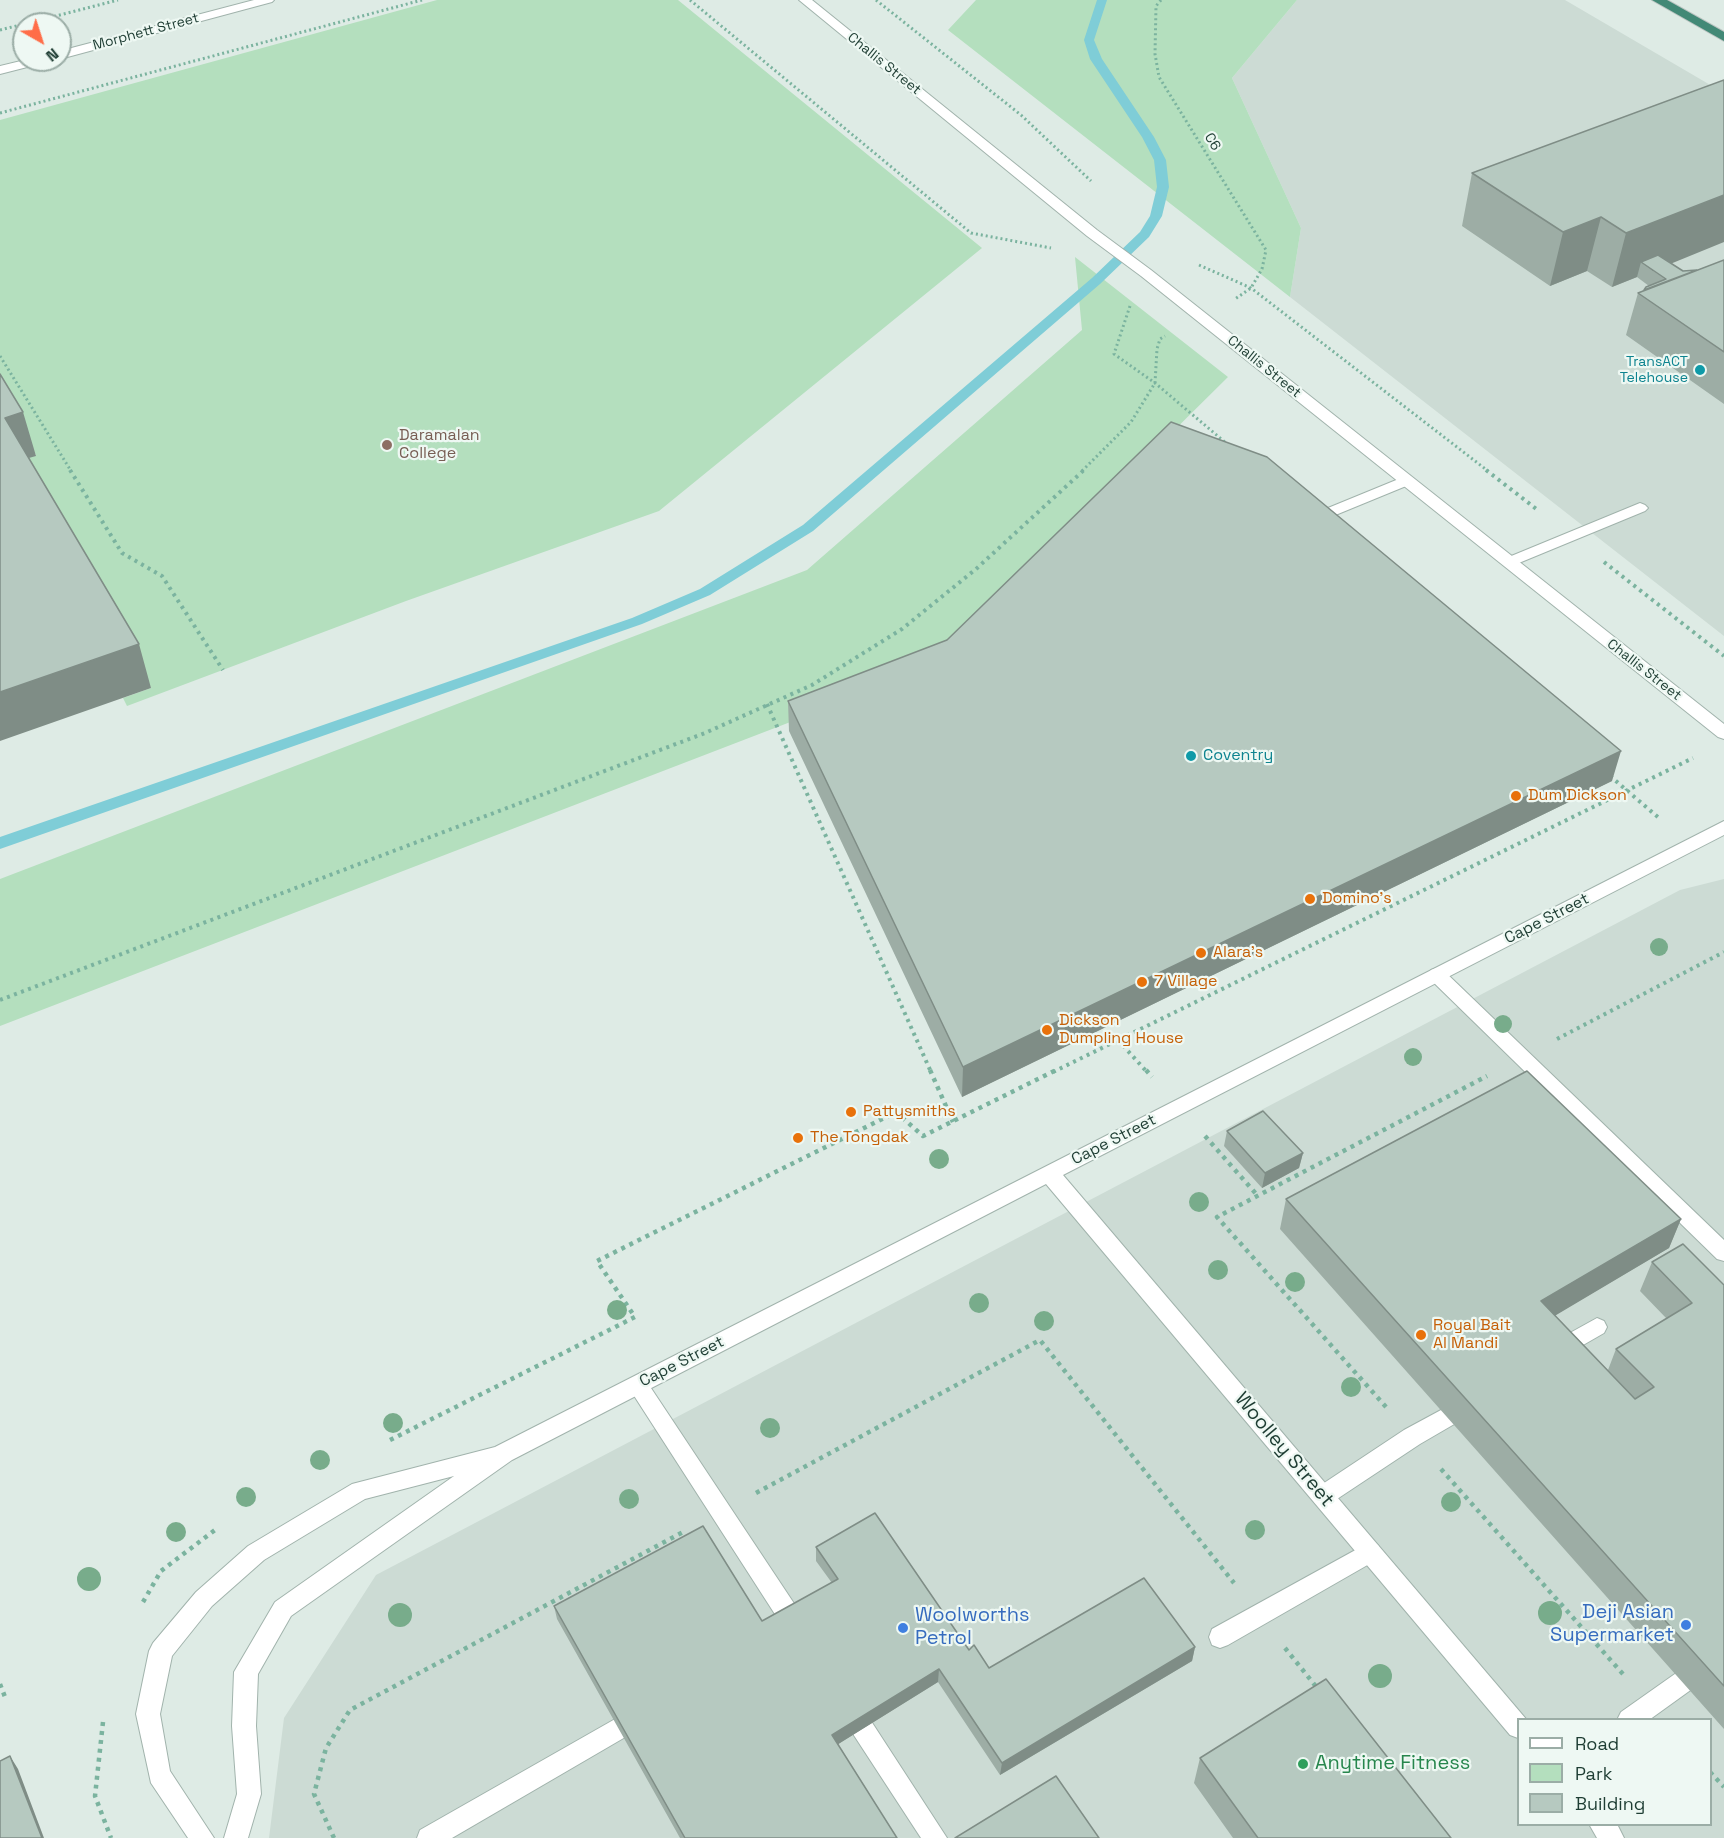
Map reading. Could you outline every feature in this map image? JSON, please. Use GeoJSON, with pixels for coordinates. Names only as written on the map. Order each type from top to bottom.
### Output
{"type":"FeatureCollection","features":[{"type":"Feature","properties":{"kind":"highway"},"geometry":{"type":"LineString","coordinates":[[1661,1],[1724,37]]}},
{"type":"Feature","properties":{"kind":"street","name":"Morphett Street"},"geometry":{"type":"LineString","coordinates":[[72,52],[268,0]]}},
{"type":"Feature","properties":{"kind":"street","name":"Challis Street"},"geometry":{"type":"LineString","coordinates":[[805,0],[1092,233],[1146,273],[1724,733]]}},
{"type":"Feature","properties":{"kind":"street"},"geometry":{"type":"LineString","coordinates":[[1306,522],[1406,480]]}},
{"type":"Feature","properties":{"kind":"street"},"geometry":{"type":"LineString","coordinates":[[1509,562],[1640,508]]}},
{"type":"Feature","properties":{"kind":"street","name":"Cape Street"},"geometry":{"type":"LineString","coordinates":[[236,1838],[249,1794],[244,1726],[246,1672],[283,1609],[504,1453],[1724,828]]}},
{"type":"Feature","properties":{"kind":"street"},"geometry":{"type":"LineString","coordinates":[[1437,975],[1724,1253]]}},
{"type":"Feature","properties":{"kind":"street","name":"Woolley Street"},"geometry":{"type":"LineString","coordinates":[[1049,1173],[1517,1726]]}},
{"type":"Feature","properties":{"kind":"street"},"geometry":{"type":"LineString","coordinates":[[1543,1359],[1597,1327]]}},
{"type":"Feature","properties":{"kind":"street"},"geometry":{"type":"LineString","coordinates":[[638,1385],[793,1636]]}},
{"type":"Feature","properties":{"kind":"street"},"geometry":{"type":"LineString","coordinates":[[1323,1496],[1412,1437],[1485,1394]]}},
{"type":"Feature","properties":{"kind":"street","name":"Cape Street"},"geometry":{"type":"LineString","coordinates":[[202,1838],[159,1775],[148,1714],[161,1652],[204,1599],[256,1553],[360,1491],[504,1453]]}},
{"type":"Feature","properties":{"kind":"street"},"geometry":{"type":"LineString","coordinates":[[1220,1636],[1370,1552]]}},
{"type":"Feature","properties":{"kind":"street"},"geometry":{"type":"LineString","coordinates":[[1630,1718],[1724,1653]]}},
{"type":"Feature","properties":{"kind":"street"},"geometry":{"type":"LineString","coordinates":[[840,1693],[935,1838]]}},
{"type":"Feature","properties":{"kind":"street"},"geometry":{"type":"LineString","coordinates":[[429,1838],[653,1708]]}},
{"type":"Feature","properties":{"kind":"street"},"geometry":{"type":"LineString","coordinates":[[1603,1826],[1612,1838]]}},
{"type":"Feature","properties":{"kind":"path"},"geometry":{"type":"LineString","coordinates":[[71,12],[118,0]]}},
{"type":"Feature","properties":{"kind":"path"},"geometry":{"type":"LineString","coordinates":[[0,113],[422,0]]}},
{"type":"Feature","properties":{"kind":"path"},"geometry":{"type":"LineString","coordinates":[[690,0],[971,233],[1061,250]]}},
{"type":"Feature","properties":{"kind":"path"},"geometry":{"type":"LineString","coordinates":[[876,0],[1021,115],[1055,145],[1093,185]]}},
{"type":"Feature","properties":{"kind":"path","name":"C6"},"geometry":{"type":"LineString","coordinates":[[1161,0],[1156,6],[1155,54],[1159,77],[1266,250],[1262,269],[1251,288]]}},
{"type":"Feature","properties":{"kind":"path"},"geometry":{"type":"LineString","coordinates":[[1194,263],[1251,288],[1724,656]]}},
{"type":"Feature","properties":{"kind":"path"},"geometry":{"type":"LineString","coordinates":[[1132,298],[1114,354],[1155,383],[1233,448]]}},
{"type":"Feature","properties":{"kind":"path"},"geometry":{"type":"LineString","coordinates":[[0,1000],[694,737],[812,685],[902,629],[976,569],[1062,492],[1131,422],[1155,383],[1156,349],[1160,339],[1167,334]]}},
{"type":"Feature","properties":{"kind":"path"},"geometry":{"type":"LineString","coordinates":[[0,356],[122,553],[162,576],[223,670]]}},
{"type":"Feature","properties":{"kind":"path"},"geometry":{"type":"LineString","coordinates":[[767,704],[953,1122]]}},
{"type":"Feature","properties":{"kind":"path"},"geometry":{"type":"LineString","coordinates":[[382,1444],[635,1317],[597,1261],[896,1112],[923,1136],[1694,757]]}},
{"type":"Feature","properties":{"kind":"path"},"geometry":{"type":"LineString","coordinates":[[1608,774],[1625,789]]}},
{"type":"Feature","properties":{"kind":"path"},"geometry":{"type":"LineString","coordinates":[[1217,1217],[1724,951]]}},
{"type":"Feature","properties":{"kind":"path"},"geometry":{"type":"LineString","coordinates":[[140,1608],[161,1571],[224,1523]]}},
{"type":"Feature","properties":{"kind":"path"},"geometry":{"type":"LineString","coordinates":[[0,1684],[5,1697]]}},
{"type":"Feature","properties":{"kind":"path"},"geometry":{"type":"LineString","coordinates":[[334,1838],[314,1794],[326,1748],[350,1710]]}},
{"type":"Feature","properties":{"kind":"path"},"geometry":{"type":"LineString","coordinates":[[104,1720],[95,1796],[111,1838]]}},
{"type":"Feature","properties":{"kind":"path"},"geometry":{"type":"LineString","coordinates":[[1712,1774],[1724,1787]]}},
{"type":"Feature","properties":{"kind":"shaded area"},"geometry":{"type":"Polygon","coordinates":[[[1297,0],[1565,0],[1724,93],[1724,636],[1290,297],[1301,228],[1232,78],[1297,0]]]}},
{"type":"Feature","properties":{"kind":"shaded area"},"geometry":{"type":"Polygon","coordinates":[[[1724,879],[1724,1838],[269,1838],[284,1718],[376,1575],[1680,890],[1724,879]]]}},
{"type":"Feature","properties":{"kind":"green space","name":"Daramalan College"},"geometry":{"type":"Polygon","coordinates":[[[437,0],[678,0],[982,248],[659,511],[406,601],[127,706],[123,698],[151,688],[18,461],[36,455],[0,395],[0,120],[437,0]]]}},
{"type":"Feature","properties":{"kind":"green space"},"geometry":{"type":"Polygon","coordinates":[[[976,0],[1297,0],[1232,78],[1301,228],[1290,297],[948,30],[976,0]]]}},
{"type":"Feature","properties":{"kind":"green space"},"geometry":{"type":"Polygon","coordinates":[[[1075,257],[1228,377],[936,666],[0,1026],[0,879],[807,570],[1082,330],[1075,257]]]}},
{"type":"Feature","properties":{"kind":"building"},"geometry":{"type":"Polygon","coordinates":[[[1724,80],[1724,195],[1626,233],[1601,217],[1563,232],[1472,173],[1724,80]]]}},
{"type":"Feature","properties":{"kind":"building"},"geometry":{"type":"Polygon","coordinates":[[[1658,255],[1683,271],[1697,270],[1644,290],[1666,279],[1641,262],[1658,255]]]}},
{"type":"Feature","properties":{"kind":"building"},"geometry":{"type":"Polygon","coordinates":[[[1724,260],[1724,352],[1638,293],[1724,260]]]}},
{"type":"Feature","properties":{"kind":"building"},"geometry":{"type":"Polygon","coordinates":[[[0,374],[23,412],[5,418],[139,644],[0,692],[0,374]]]}},
{"type":"Feature","properties":{"kind":"building","name":"Coventry"},"geometry":{"type":"Polygon","coordinates":[[[1171,422],[1267,457],[1621,751],[963,1067],[788,701],[947,640],[1171,422]]]}},
{"type":"Feature","properties":{"kind":"building"},"geometry":{"type":"Polygon","coordinates":[[[1527,1071],[1681,1219],[1541,1301],[1635,1399],[1654,1387],[1616,1349],[1692,1303],[1652,1262],[1683,1244],[1724,1285],[1724,1686],[1286,1199],[1527,1071]]]}},
{"type":"Feature","properties":{"kind":"building"},"geometry":{"type":"Polygon","coordinates":[[[1263,1111],[1303,1153],[1265,1173],[1227,1131],[1263,1111]]]}},
{"type":"Feature","properties":{"kind":"building"},"geometry":{"type":"Polygon","coordinates":[[[875,1513],[969,1650],[974,1645],[989,1668],[1144,1578],[1195,1647],[1002,1763],[939,1669],[832,1735],[897,1838],[685,1838],[554,1606],[703,1526],[762,1621],[838,1579],[816,1547],[875,1513]]]}},
{"type":"Feature","properties":{"kind":"building"},"geometry":{"type":"Polygon","coordinates":[[[1326,1679],[1451,1838],[1258,1838],[1200,1758],[1326,1679]]]}},
{"type":"Feature","properties":{"kind":"building"},"geometry":{"type":"Polygon","coordinates":[[[10,1756],[42,1838],[0,1838],[0,1761],[10,1756]]]}},
{"type":"Feature","properties":{"kind":"building"},"geometry":{"type":"Polygon","coordinates":[[[1056,1776],[1099,1838],[955,1838],[1056,1776]]]}},
{"type":"Feature","properties":{"kind":"waterway"},"geometry":{"type":"LineString","coordinates":[[0,843],[637,621],[705,592],[808,528],[1096,281],[1145,234],[1156,216],[1163,187],[1160,160],[1148,137],[1096,59],[1089,40],[1102,0]]}},
{"type":"Feature","properties":{"kind":"place","name":"TransACT Telehouse"},"geometry":{"type":"Point","coordinates":[1700,370]}},
{"type":"Feature","properties":{"kind":"place","name":"Daramalan College"},"geometry":{"type":"Point","coordinates":[387,445]}},
{"type":"Feature","properties":{"kind":"place","name":"Coventry"},"geometry":{"type":"Point","coordinates":[1191,756]}},
{"type":"Feature","properties":{"kind":"place","name":"Dum Dickson"},"geometry":{"type":"Point","coordinates":[1516,796]}},
{"type":"Feature","properties":{"kind":"place","name":"Domino's"},"geometry":{"type":"Point","coordinates":[1310,899]}},
{"type":"Feature","properties":{"kind":"place","name":"Alara's"},"geometry":{"type":"Point","coordinates":[1201,953]}},
{"type":"Feature","properties":{"kind":"place","name":"7 Village"},"geometry":{"type":"Point","coordinates":[1142,982]}},
{"type":"Feature","properties":{"kind":"place","name":"Dickson Dumpling House"},"geometry":{"type":"Point","coordinates":[1047,1030]}},
{"type":"Feature","properties":{"kind":"place","name":"Pattysmiths"},"geometry":{"type":"Point","coordinates":[851,1112]}},
{"type":"Feature","properties":{"kind":"place","name":"The Tongdak"},"geometry":{"type":"Point","coordinates":[798,1138]}},
{"type":"Feature","properties":{"kind":"place","name":"Royal Bait Al Mandi"},"geometry":{"type":"Point","coordinates":[1421,1335]}},
{"type":"Feature","properties":{"kind":"place","name":"Deji Asian Supermarket"},"geometry":{"type":"Point","coordinates":[1686,1625]}},
{"type":"Feature","properties":{"kind":"place","name":"Woolworths Petrol"},"geometry":{"type":"Point","coordinates":[903,1628]}},
{"type":"Feature","properties":{"kind":"place","name":"Anytime Fitness"},"geometry":{"type":"Point","coordinates":[1303,1764]}}]}
